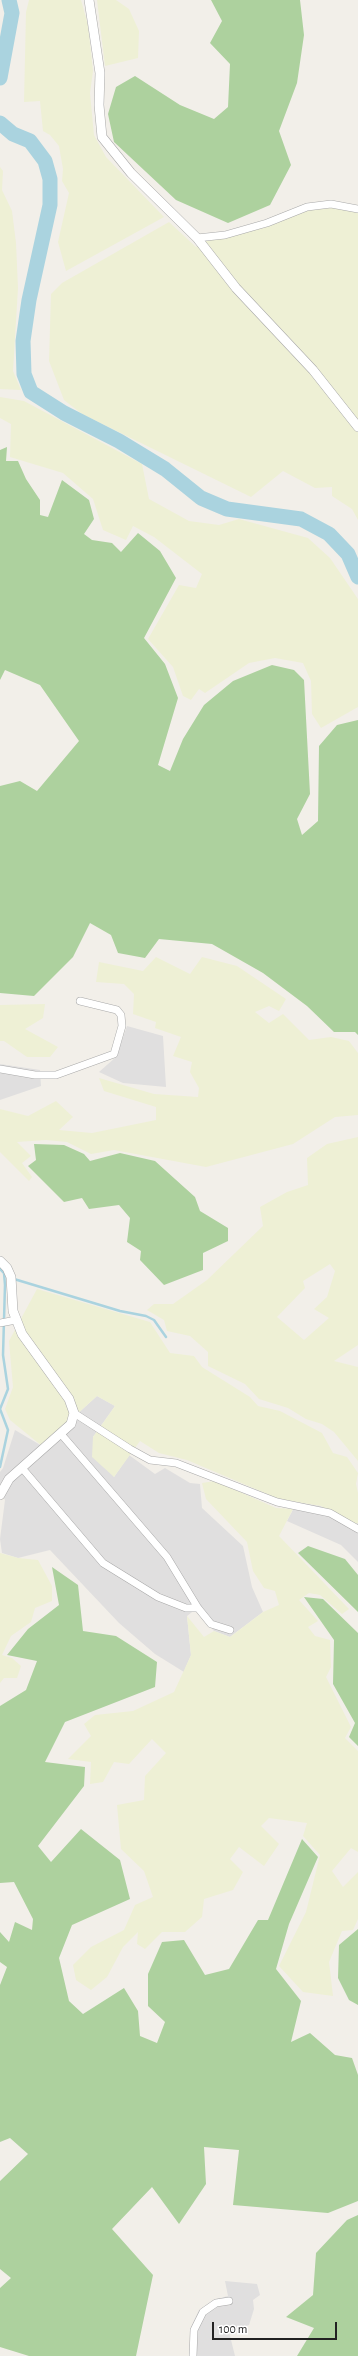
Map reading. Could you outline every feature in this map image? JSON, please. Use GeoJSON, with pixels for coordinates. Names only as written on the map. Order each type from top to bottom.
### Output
{"type":"FeatureCollection","features":[{"type":"Feature","properties":{"kind":"street"},"geometry":{"type":"LineString","coordinates":[[89,0],[100,73],[99,105],[102,137],[131,173],[197,238],[236,288],[313,370],[358,427]]}},
{"type":"Feature","properties":{"kind":"street"},"geometry":{"type":"LineString","coordinates":[[197,238],[225,235],[260,225],[307,207],[331,204],[358,209]]}},
{"type":"Feature","properties":{"kind":"street"},"geometry":{"type":"LineString","coordinates":[[0,1069],[35,1075],[56,1075],[114,1054],[122,1026],[122,1015],[117,1010],[80,1001]]}},
{"type":"Feature","properties":{"kind":"street"},"geometry":{"type":"LineString","coordinates":[[0,1261],[7,1268],[11,1280],[13,1311],[22,1334],[69,1400],[74,1413],[150,1460],[176,1463],[277,1502],[330,1513],[358,1529]]}},
{"type":"Feature","properties":{"kind":"street"},"geometry":{"type":"LineString","coordinates":[[0,1323],[16,1320]]}},
{"type":"Feature","properties":{"kind":"street"},"geometry":{"type":"LineString","coordinates":[[0,1495],[10,1479],[62,1434],[71,1424],[74,1413]]}},
{"type":"Feature","properties":{"kind":"street"},"geometry":{"type":"LineString","coordinates":[[62,1434],[167,1557],[198,1608],[211,1624],[230,1630]]}},
{"type":"Feature","properties":{"kind":"street"},"geometry":{"type":"LineString","coordinates":[[22,1468],[103,1563],[158,1597],[186,1608],[198,1608]]}},
{"type":"Feature","properties":{"kind":"street"},"geometry":{"type":"LineString","coordinates":[[193,2356],[194,2330],[203,2312],[216,2303],[229,2301]]}},
{"type":"Feature","properties":{"kind":"shaded area"},"geometry":{"type":"Polygon","coordinates":[[[127,1026],[163,1036],[166,1087],[123,1083],[99,1072],[116,1057],[127,1026]]]}},
{"type":"Feature","properties":{"kind":"shaded area"},"geometry":{"type":"Polygon","coordinates":[[[0,1064],[40,1070],[41,1086],[0,1100],[0,1064]]]}},
{"type":"Feature","properties":{"kind":"shaded area"},"geometry":{"type":"Polygon","coordinates":[[[97,1396],[115,1406],[93,1437],[114,1477],[129,1455],[155,1474],[165,1468],[190,1483],[200,1484],[202,1508],[243,1546],[252,1587],[263,1612],[230,1637],[214,1631],[196,1609],[187,1616],[191,1655],[184,1672],[155,1654],[119,1623],[50,1550],[18,1558],[2,1553],[0,1539],[5,1500],[0,1490],[0,1472],[3,1468],[15,1430],[42,1446],[97,1396]]]}},
{"type":"Feature","properties":{"kind":"shaded area"},"geometry":{"type":"Polygon","coordinates":[[[297,1502],[321,1506],[353,1524],[358,1523],[358,1562],[341,1545],[287,1521],[297,1502]]]}},
{"type":"Feature","properties":{"kind":"shaded area"},"geometry":{"type":"Polygon","coordinates":[[[225,2281],[257,2284],[260,2295],[253,2300],[254,2309],[249,2325],[229,2332],[235,2356],[189,2356],[191,2327],[199,2310],[213,2300],[228,2296],[225,2281]]]}},
{"type":"Feature","properties":{"kind":"green space"},"geometry":{"type":"Polygon","coordinates":[[[29,0],[81,0],[88,25],[93,71],[90,93],[94,135],[106,157],[164,217],[66,271],[58,242],[69,193],[62,181],[63,169],[59,146],[50,135],[43,131],[40,101],[24,102],[26,12],[29,0]]]}},
{"type":"Feature","properties":{"kind":"green space"},"geometry":{"type":"Polygon","coordinates":[[[97,0],[116,0],[129,9],[139,31],[138,58],[105,66],[97,0]]]}},
{"type":"Feature","properties":{"kind":"green space"},"geometry":{"type":"Polygon","coordinates":[[[211,0],[300,0],[304,35],[297,83],[279,131],[291,165],[270,205],[228,223],[176,200],[114,142],[108,114],[116,87],[135,76],[180,105],[214,119],[228,107],[230,64],[210,43],[222,21],[211,0]]]}},
{"type":"Feature","properties":{"kind":"green space"},"geometry":{"type":"Polygon","coordinates":[[[0,167],[3,171],[2,190],[12,211],[16,243],[18,288],[13,371],[21,390],[0,389],[0,167]]]}},
{"type":"Feature","properties":{"kind":"green space"},"geometry":{"type":"Polygon","coordinates":[[[333,208],[358,212],[358,520],[352,509],[332,496],[332,487],[315,488],[283,471],[251,497],[82,414],[64,400],[49,361],[51,294],[62,283],[169,222],[196,247],[205,240],[264,228],[309,210],[333,208]]]}},
{"type":"Feature","properties":{"kind":"green space"},"geometry":{"type":"Polygon","coordinates":[[[0,397],[24,401],[142,464],[149,499],[189,521],[219,525],[239,519],[308,538],[330,558],[358,599],[358,707],[321,728],[312,714],[311,681],[303,663],[275,658],[249,663],[205,693],[199,689],[191,700],[183,696],[173,667],[148,639],[179,585],[196,588],[202,574],[154,537],[133,526],[126,540],[103,530],[93,499],[63,473],[10,457],[11,424],[0,418],[0,397]]]}},
{"type":"Feature","properties":{"kind":"green space"},"geometry":{"type":"Polygon","coordinates":[[[7,447],[6,461],[18,461],[26,479],[40,500],[40,515],[48,517],[62,480],[89,500],[94,519],[84,534],[92,540],[112,543],[121,552],[138,533],[160,551],[176,578],[144,638],[165,664],[178,698],[158,765],[170,771],[183,739],[204,705],[233,681],[272,665],[294,670],[304,680],[310,794],[297,819],[302,835],[318,821],[319,746],[337,725],[358,720],[358,1035],[355,1032],[334,1032],[307,1006],[263,973],[212,944],[159,939],[145,958],[118,953],[111,935],[90,923],[73,957],[34,996],[0,993],[0,786],[20,781],[37,791],[79,741],[40,685],[5,670],[0,680],[0,450],[7,447]]]}},
{"type":"Feature","properties":{"kind":"green space"},"geometry":{"type":"Polygon","coordinates":[[[156,957],[190,974],[202,957],[237,966],[286,999],[279,1011],[269,1006],[255,1012],[269,1023],[283,1014],[309,1040],[331,1037],[349,1041],[358,1053],[358,1115],[335,1117],[293,1144],[206,1167],[114,1150],[91,1154],[67,1142],[46,1140],[17,1142],[31,1156],[22,1163],[32,1177],[29,1181],[0,1152],[0,1109],[28,1116],[56,1101],[73,1117],[59,1130],[92,1133],[156,1120],[156,1107],[104,1091],[99,1078],[154,1094],[198,1097],[199,1088],[190,1072],[192,1062],[173,1056],[181,1037],[155,1028],[156,1022],[133,1014],[134,994],[124,984],[96,982],[99,962],[143,971],[156,957]]]}},
{"type":"Feature","properties":{"kind":"green space"},"geometry":{"type":"Polygon","coordinates":[[[45,1004],[43,1018],[25,1029],[58,1047],[50,1057],[27,1057],[4,1041],[0,1041],[0,1005],[45,1004]]]}},
{"type":"Feature","properties":{"kind":"green space"},"geometry":{"type":"Polygon","coordinates":[[[358,1137],[358,1345],[334,1361],[358,1367],[358,1461],[334,1432],[322,1424],[306,1419],[288,1408],[259,1399],[245,1384],[208,1366],[208,1352],[190,1336],[167,1331],[164,1320],[147,1310],[154,1304],[173,1304],[207,1280],[263,1226],[260,1207],[287,1192],[308,1185],[307,1158],[327,1144],[358,1137]],[[330,1264],[303,1281],[305,1288],[277,1317],[304,1340],[329,1318],[314,1309],[327,1297],[335,1271],[330,1264]]]}},
{"type":"Feature","properties":{"kind":"green space"},"geometry":{"type":"Polygon","coordinates":[[[34,1144],[64,1145],[84,1154],[90,1161],[120,1153],[155,1161],[195,1197],[200,1211],[228,1228],[228,1241],[203,1253],[203,1270],[164,1285],[140,1260],[141,1251],[127,1242],[130,1218],[119,1205],[89,1209],[82,1198],[64,1202],[28,1166],[36,1160],[34,1144]]]}},
{"type":"Feature","properties":{"kind":"green space"},"geometry":{"type":"Polygon","coordinates":[[[37,1289],[150,1322],[170,1353],[194,1356],[202,1367],[250,1397],[258,1406],[280,1411],[322,1433],[333,1453],[347,1457],[358,1473],[356,1484],[358,1493],[358,1523],[353,1525],[321,1506],[279,1499],[187,1460],[159,1453],[140,1441],[114,1477],[92,1457],[93,1437],[115,1406],[97,1396],[42,1446],[10,1420],[5,1409],[13,1387],[9,1341],[37,1289]]]}},
{"type":"Feature","properties":{"kind":"green space"},"geometry":{"type":"Polygon","coordinates":[[[215,1481],[276,1508],[293,1509],[279,1536],[349,1609],[342,1614],[320,1595],[309,1593],[299,1600],[318,1621],[308,1627],[315,1636],[330,1640],[331,1667],[326,1677],[351,1727],[345,1738],[358,1751],[358,1852],[351,1848],[332,1871],[343,1887],[358,1872],[358,1919],[353,1930],[342,1931],[329,1962],[333,1996],[303,1992],[279,1966],[306,1912],[320,1855],[303,1836],[307,1823],[269,1818],[261,1826],[279,1844],[264,1866],[239,1847],[230,1859],[243,1872],[233,1890],[204,1899],[202,1917],[185,1932],[162,1932],[145,1949],[137,1944],[138,1932],[123,1947],[107,1977],[91,1990],[76,1980],[73,1965],[91,1947],[124,1930],[135,1905],[153,1897],[144,1871],[121,1849],[117,1805],[144,1800],[145,1776],[166,1753],[152,1739],[129,1764],[114,1762],[103,1782],[90,1784],[91,1762],[68,1759],[91,1736],[84,1724],[95,1715],[133,1711],[174,1692],[191,1655],[187,1616],[204,1637],[214,1631],[230,1637],[263,1612],[279,1605],[275,1591],[264,1588],[253,1571],[247,1542],[206,1499],[202,1483],[215,1481]]]}},
{"type":"Feature","properties":{"kind":"green space"},"geometry":{"type":"Polygon","coordinates":[[[308,1546],[345,1559],[358,1575],[358,1612],[298,1553],[308,1546]]]}},
{"type":"Feature","properties":{"kind":"green space"},"geometry":{"type":"Polygon","coordinates":[[[0,1553],[18,1558],[38,1560],[52,1586],[52,1601],[35,1608],[31,1622],[11,1636],[2,1655],[12,1658],[21,1666],[17,1678],[4,1678],[0,1683],[0,1553]]]}},
{"type":"Feature","properties":{"kind":"green space"},"geometry":{"type":"Polygon","coordinates":[[[52,1567],[78,1585],[83,1631],[116,1636],[157,1662],[155,1687],[65,1722],[45,1762],[85,1767],[84,1786],[38,1846],[51,1862],[81,1829],[120,1860],[130,1899],[72,1925],[59,1958],[69,2001],[83,2014],[124,1988],[138,2011],[140,2036],[157,2043],[165,2022],[148,2006],[148,1974],[162,1942],[184,1940],[205,1975],[229,1969],[258,1920],[268,1920],[302,1839],[318,1857],[289,1924],[276,1969],[301,2001],[291,2042],[310,2033],[335,2055],[352,2058],[358,2075],[358,2201],[328,2213],[233,2205],[239,2150],[204,2147],[206,2184],[179,2224],[152,2187],[112,2229],[153,2275],[136,2356],[29,2356],[0,2347],[0,2288],[11,2278],[0,2269],[0,2181],[28,2154],[10,2138],[0,2142],[0,1985],[7,1967],[0,1962],[0,1932],[9,1942],[15,1922],[32,1930],[33,1919],[14,1882],[0,1883],[0,1706],[26,1690],[37,1661],[7,1655],[28,1629],[59,1605],[52,1567]]]}},
{"type":"Feature","properties":{"kind":"green space"},"geometry":{"type":"Polygon","coordinates":[[[304,1597],[323,1599],[358,1633],[358,1746],[349,1737],[355,1723],[333,1684],[334,1640],[304,1597]]]}},
{"type":"Feature","properties":{"kind":"green space"},"geometry":{"type":"Polygon","coordinates":[[[358,1929],[358,2005],[349,2000],[338,1978],[339,1945],[358,1929]]]}},
{"type":"Feature","properties":{"kind":"green space"},"geometry":{"type":"Polygon","coordinates":[[[358,2215],[358,2356],[297,2356],[314,2328],[286,2317],[313,2295],[316,2253],[347,2220],[358,2215]]]}},
{"type":"Feature","properties":{"kind":"waterway"},"geometry":{"type":"LineString","coordinates":[[0,78],[12,13],[9,0]]}},
{"type":"Feature","properties":{"kind":"waterway"},"geometry":{"type":"LineString","coordinates":[[0,123],[13,134],[30,141],[45,161],[50,179],[50,205],[29,300],[23,341],[24,374],[31,392],[64,413],[119,441],[165,469],[201,498],[227,509],[301,519],[329,534],[348,554],[358,577]]}},
{"type":"Feature","properties":{"kind":"waterway"},"geometry":{"type":"LineString","coordinates":[[0,1269],[4,1273],[5,1285],[3,1355],[8,1389],[0,1409],[8,1430],[0,1467]]}},
{"type":"Feature","properties":{"kind":"waterway"},"geometry":{"type":"LineString","coordinates":[[14,1279],[120,1311],[146,1316],[154,1320],[166,1337]]}}]}
